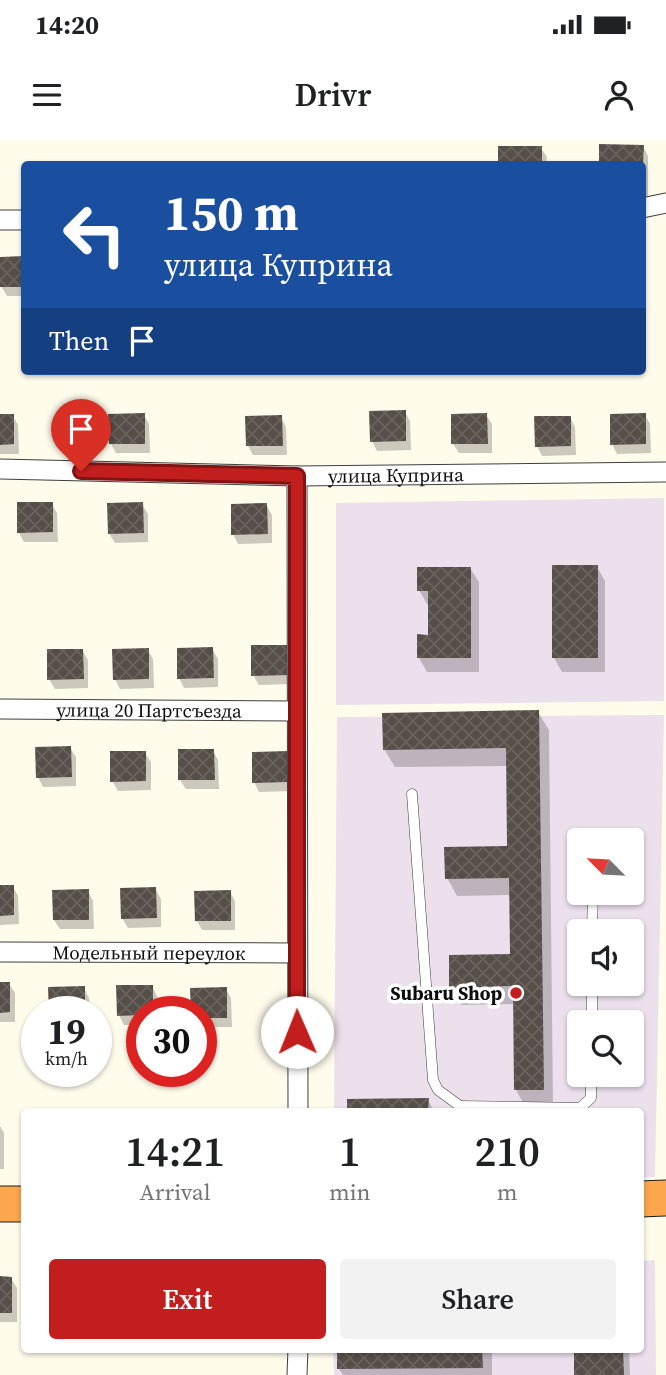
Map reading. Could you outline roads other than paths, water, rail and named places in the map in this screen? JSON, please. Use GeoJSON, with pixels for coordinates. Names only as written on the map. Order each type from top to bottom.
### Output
{"type":"FeatureCollection","features":[{"type":"Feature","properties":{"kind":"highway"},"geometry":{"type":"LineString","coordinates":[[644,1199],[666,1198]]}},
{"type":"Feature","properties":{"kind":"highway"},"geometry":{"type":"LineString","coordinates":[[0,1204],[21,1204]]}},
{"type":"Feature","properties":{"kind":"street"},"geometry":{"type":"LineString","coordinates":[[646,207],[666,203]]}},
{"type":"Feature","properties":{"kind":"street"},"geometry":{"type":"LineString","coordinates":[[0,220],[21,220]]}},
{"type":"Feature","properties":{"kind":"street","name":"улица Куприна"},"geometry":{"type":"LineString","coordinates":[[0,469],[297,476],[666,472]]}},
{"type":"Feature","properties":{"kind":"street"},"geometry":{"type":"LineString","coordinates":[[297,476],[298,1108]]}},
{"type":"Feature","properties":{"kind":"street","name":"улица 20 Партсъезда"},"geometry":{"type":"LineString","coordinates":[[0,709],[296,711]]}},
{"type":"Feature","properties":{"kind":"street","name":"Модельный переулок"},"geometry":{"type":"LineString","coordinates":[[0,952],[296,953]]}},
{"type":"Feature","properties":{"kind":"street"},"geometry":{"type":"LineString","coordinates":[[297,1375],[298,1353]]}},
{"type":"Feature","properties":{"kind":"lane"},"geometry":{"type":"LineString","coordinates":[[412,794],[433,1080],[438,1090],[460,1108],[580,1108],[591,1098],[591,1087]]}},
{"type":"Feature","properties":{"kind":"place","name":"Subaru Shop"},"geometry":{"type":"Point","coordinates":[516,993]}}]}
